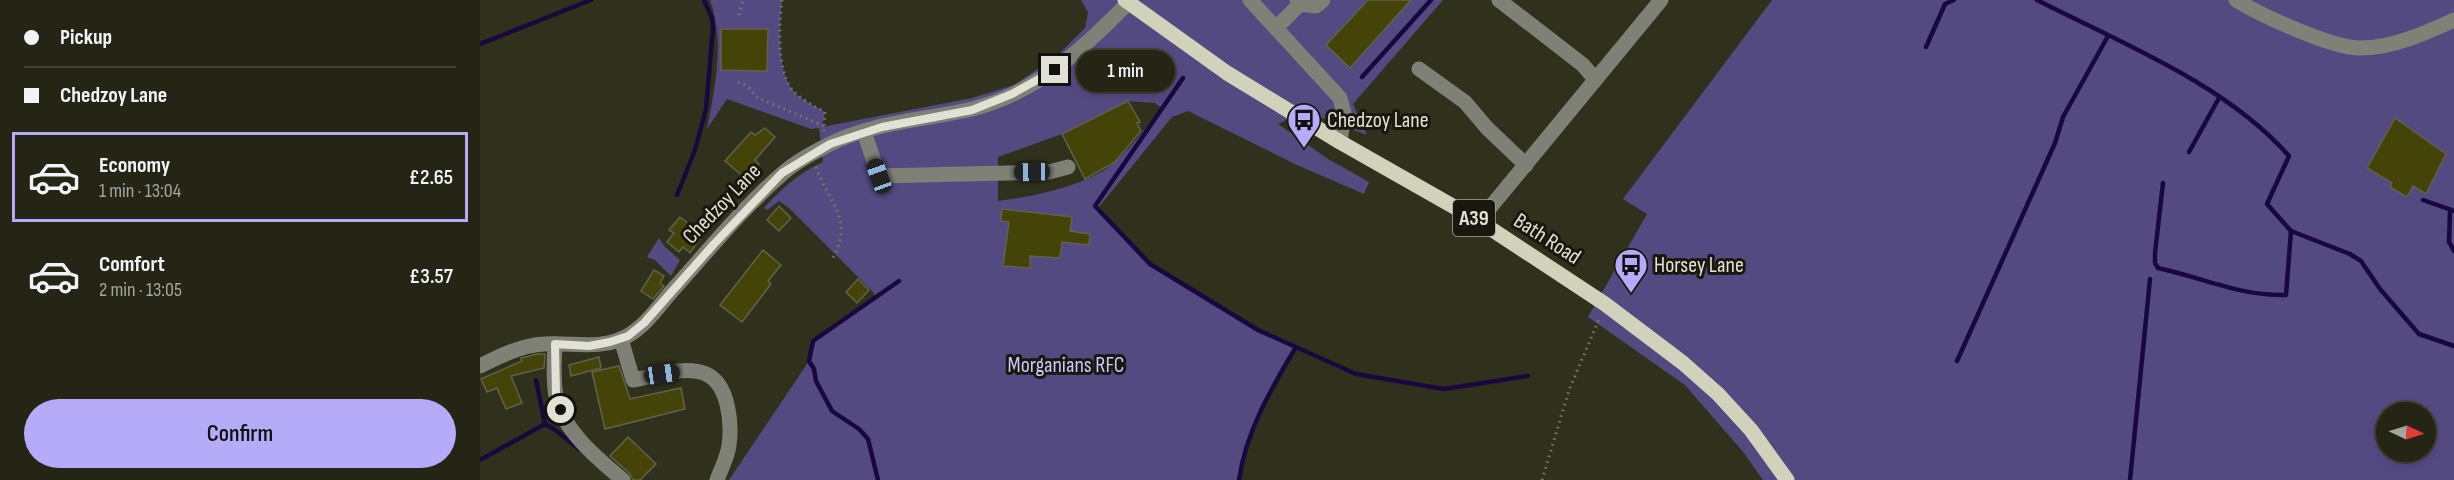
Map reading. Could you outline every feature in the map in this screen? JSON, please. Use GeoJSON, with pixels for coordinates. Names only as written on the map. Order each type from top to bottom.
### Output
{"type":"FeatureCollection","features":[{"type":"Feature","properties":{"kind":"main road","name":"Bath Road"},"geometry":{"type":"LineString","coordinates":[[1127,1],[1227,73],[1340,142],[1479,221],[1605,304],[1683,363],[1718,394],[1751,430],[1787,480]]}},
{"type":"Feature","properties":{"kind":"street"},"geometry":{"type":"LineString","coordinates":[[1250,0],[1340,98],[1344,113],[1340,142]]}},
{"type":"Feature","properties":{"kind":"street"},"geometry":{"type":"LineString","coordinates":[[1276,27],[1298,2],[1316,6],[1323,0]]}},
{"type":"Feature","properties":{"kind":"street"},"geometry":{"type":"LineString","coordinates":[[1499,0],[1583,65],[1595,79]]}},
{"type":"Feature","properties":{"kind":"street"},"geometry":{"type":"LineString","coordinates":[[1479,221],[1661,0]]}},
{"type":"Feature","properties":{"kind":"street"},"geometry":{"type":"LineString","coordinates":[[2236,0],[2254,12],[2297,29],[2336,43],[2360,48],[2381,45],[2428,32],[2454,20]]}},
{"type":"Feature","properties":{"kind":"street","name":"Chedzoy Lane"},"geometry":{"type":"LineString","coordinates":[[480,366],[507,353],[543,344],[589,346],[628,336],[644,323],[714,244],[782,173],[830,144],[864,132],[972,110],[1012,94],[1043,78],[1067,61],[1127,1]]}},
{"type":"Feature","properties":{"kind":"street"},"geometry":{"type":"LineString","coordinates":[[1419,69],[1465,102],[1483,133],[1526,165]]}},
{"type":"Feature","properties":{"kind":"street"},"geometry":{"type":"LineString","coordinates":[[864,132],[879,176],[1049,172],[1068,167]]}},
{"type":"Feature","properties":{"kind":"street"},"geometry":{"type":"LineString","coordinates":[[621,339],[633,380],[688,370],[707,374],[721,387],[728,412],[729,446],[717,480]]}},
{"type":"Feature","properties":{"kind":"street"},"geometry":{"type":"LineString","coordinates":[[555,344],[556,397],[566,422],[623,480]]}},
{"type":"Feature","properties":{"kind":"path"},"geometry":{"type":"LineString","coordinates":[[739,15],[743,0]]}},
{"type":"Feature","properties":{"kind":"path"},"geometry":{"type":"LineString","coordinates":[[782,0],[782,67],[790,87],[800,98],[825,112],[824,126],[830,144]]}},
{"type":"Feature","properties":{"kind":"path"},"geometry":{"type":"LineString","coordinates":[[738,82],[747,86],[758,98],[824,126]]}},
{"type":"Feature","properties":{"kind":"path"},"geometry":{"type":"LineString","coordinates":[[813,154],[818,171],[839,215],[842,232],[840,245],[831,261]]}},
{"type":"Feature","properties":{"kind":"path"},"geometry":{"type":"LineString","coordinates":[[1542,480],[1569,390],[1605,304]]}},
{"type":"Feature","properties":{"kind":"green space","name":"Morganians RFC"},"geometry":{"type":"Polygon","coordinates":[[[710,0],[782,0],[780,46],[786,80],[806,102],[825,112],[822,127],[972,98],[1014,85],[1058,55],[1085,28],[1088,12],[1081,0],[1443,0],[1353,104],[1367,135],[1304,111],[1278,124],[1328,159],[1369,182],[1364,194],[1297,165],[1188,111],[1172,117],[1098,208],[1150,264],[1258,330],[1296,347],[1254,427],[1247,444],[1239,480],[729,480],[809,361],[813,341],[875,296],[789,208],[779,201],[767,210],[764,208],[791,182],[823,162],[819,128],[811,129],[727,99],[707,129],[717,64],[715,16],[710,0]],[[1128,101],[1062,134],[998,157],[998,201],[1077,183],[1105,169],[1128,149],[1162,108],[1155,103],[1128,101]]]}},
{"type":"Feature","properties":{"kind":"green space"},"geometry":{"type":"Polygon","coordinates":[[[1772,0],[2454,0],[2454,480],[1763,480],[1744,453],[1685,385],[1588,317],[1647,214],[1623,199],[1772,0]]]}},
{"type":"Feature","properties":{"kind":"green space"},"geometry":{"type":"Polygon","coordinates":[[[659,238],[664,246],[680,260],[671,276],[655,260],[647,257],[659,238]]]}},
{"type":"Feature","properties":{"kind":"building"},"geometry":{"type":"Polygon","coordinates":[[[1368,0],[1411,0],[1350,68],[1326,45],[1368,0]]]}},
{"type":"Feature","properties":{"kind":"building"},"geometry":{"type":"Polygon","coordinates":[[[721,29],[768,29],[767,71],[721,70],[721,29]]]}},
{"type":"Feature","properties":{"kind":"building"},"geometry":{"type":"Polygon","coordinates":[[[1128,101],[1140,122],[1137,123],[1141,131],[1115,162],[1085,179],[1062,134],[1128,101]]]}},
{"type":"Feature","properties":{"kind":"building"},"geometry":{"type":"Polygon","coordinates":[[[2395,118],[2446,154],[2426,194],[2413,186],[2407,197],[2390,187],[2392,183],[2367,168],[2395,118]]]}},
{"type":"Feature","properties":{"kind":"building"},"geometry":{"type":"Polygon","coordinates":[[[765,128],[775,137],[755,160],[759,164],[746,179],[725,161],[751,132],[755,135],[765,128]]]}},
{"type":"Feature","properties":{"kind":"building"},"geometry":{"type":"Polygon","coordinates":[[[779,206],[791,218],[779,231],[767,220],[779,206]]]}},
{"type":"Feature","properties":{"kind":"building"},"geometry":{"type":"Polygon","coordinates":[[[1002,209],[1072,217],[1070,231],[1090,234],[1089,245],[1062,242],[1060,258],[1030,256],[1030,268],[1003,266],[1009,222],[1001,221],[1002,209]]]}},
{"type":"Feature","properties":{"kind":"building"},"geometry":{"type":"Polygon","coordinates":[[[680,217],[703,235],[690,253],[683,247],[679,252],[667,242],[674,233],[669,230],[680,217]]]}},
{"type":"Feature","properties":{"kind":"building"},"geometry":{"type":"Polygon","coordinates":[[[763,250],[781,265],[768,281],[771,284],[742,322],[720,305],[763,250]]]}},
{"type":"Feature","properties":{"kind":"building"},"geometry":{"type":"Polygon","coordinates":[[[654,270],[664,276],[660,283],[664,286],[653,299],[641,291],[654,270]]]}},
{"type":"Feature","properties":{"kind":"building"},"geometry":{"type":"Polygon","coordinates":[[[858,279],[869,290],[857,303],[846,292],[858,279]]]}},
{"type":"Feature","properties":{"kind":"building"},"geometry":{"type":"Polygon","coordinates":[[[545,354],[544,368],[511,376],[522,403],[506,409],[497,388],[487,392],[481,379],[522,361],[521,358],[545,354]]]}},
{"type":"Feature","properties":{"kind":"building"},"geometry":{"type":"Polygon","coordinates":[[[599,357],[601,368],[571,376],[569,365],[599,357]]]}},
{"type":"Feature","properties":{"kind":"building"},"geometry":{"type":"Polygon","coordinates":[[[619,366],[630,399],[681,388],[685,409],[605,429],[592,372],[619,366]]]}},
{"type":"Feature","properties":{"kind":"building"},"geometry":{"type":"Polygon","coordinates":[[[628,437],[656,464],[640,480],[633,480],[629,473],[610,456],[628,437]]]}},
{"type":"Feature","properties":{"kind":"waterway"},"geometry":{"type":"LineString","coordinates":[[480,44],[591,0]]}},
{"type":"Feature","properties":{"kind":"waterway"},"geometry":{"type":"LineString","coordinates":[[677,195],[695,150],[706,109],[713,28],[712,18],[704,0]]}},
{"type":"Feature","properties":{"kind":"waterway"},"geometry":{"type":"LineString","coordinates":[[1362,77],[1431,0]]}},
{"type":"Feature","properties":{"kind":"waterway"},"geometry":{"type":"LineString","coordinates":[[1926,47],[1945,4],[1954,0]]}},
{"type":"Feature","properties":{"kind":"waterway"},"geometry":{"type":"LineString","coordinates":[[2037,0],[2171,67],[2204,86],[2264,130],[2289,156],[2267,204],[2291,231],[2350,254],[2361,261],[2380,289],[2419,334],[2454,346]]}},
{"type":"Feature","properties":{"kind":"waterway"},"geometry":{"type":"LineString","coordinates":[[1957,361],[2055,143],[2063,117],[2108,36]]}},
{"type":"Feature","properties":{"kind":"waterway"},"geometry":{"type":"LineString","coordinates":[[1183,78],[1095,206],[1150,264],[1258,330],[1356,374],[1444,389],[1528,376]]}},
{"type":"Feature","properties":{"kind":"waterway"},"geometry":{"type":"LineString","coordinates":[[2189,152],[2219,98]]}},
{"type":"Feature","properties":{"kind":"waterway"},"geometry":{"type":"LineString","coordinates":[[2163,183],[2155,253],[2155,263],[2158,268],[2237,290],[2286,295],[2291,231]]}},
{"type":"Feature","properties":{"kind":"waterway"},"geometry":{"type":"LineString","coordinates":[[2423,200],[2454,211]]}},
{"type":"Feature","properties":{"kind":"waterway"},"geometry":{"type":"LineString","coordinates":[[2450,211],[2449,242],[2454,251]]}},
{"type":"Feature","properties":{"kind":"waterway"},"geometry":{"type":"LineString","coordinates":[[2130,480],[2150,279]]}},
{"type":"Feature","properties":{"kind":"waterway"},"geometry":{"type":"LineString","coordinates":[[878,480],[868,439],[859,429],[832,411],[816,381],[814,369],[809,361],[813,341],[899,281]]}},
{"type":"Feature","properties":{"kind":"waterway"},"geometry":{"type":"LineString","coordinates":[[1239,480],[1247,444],[1254,427],[1296,347]]}},
{"type":"Feature","properties":{"kind":"waterway"},"geometry":{"type":"LineString","coordinates":[[536,380],[545,424],[579,449]]}},
{"type":"Feature","properties":{"kind":"waterway"},"geometry":{"type":"LineString","coordinates":[[480,460],[545,424]]}},
{"type":"Feature","properties":{"kind":"place","name":"Chedzoy Lane"},"geometry":{"type":"Point","coordinates":[1304,149]}},
{"type":"Feature","properties":{"kind":"place","name":"Horsey Lane"},"geometry":{"type":"Point","coordinates":[1631,294]}},
{"type":"Feature","properties":{"kind":"route"},"geometry":{"type":"LineString","coordinates":[[561,410],[556,397],[555,344],[589,346],[628,336],[644,323],[714,244],[782,173],[830,144],[852,135],[972,110],[1012,94],[1055,70]]}}]}
